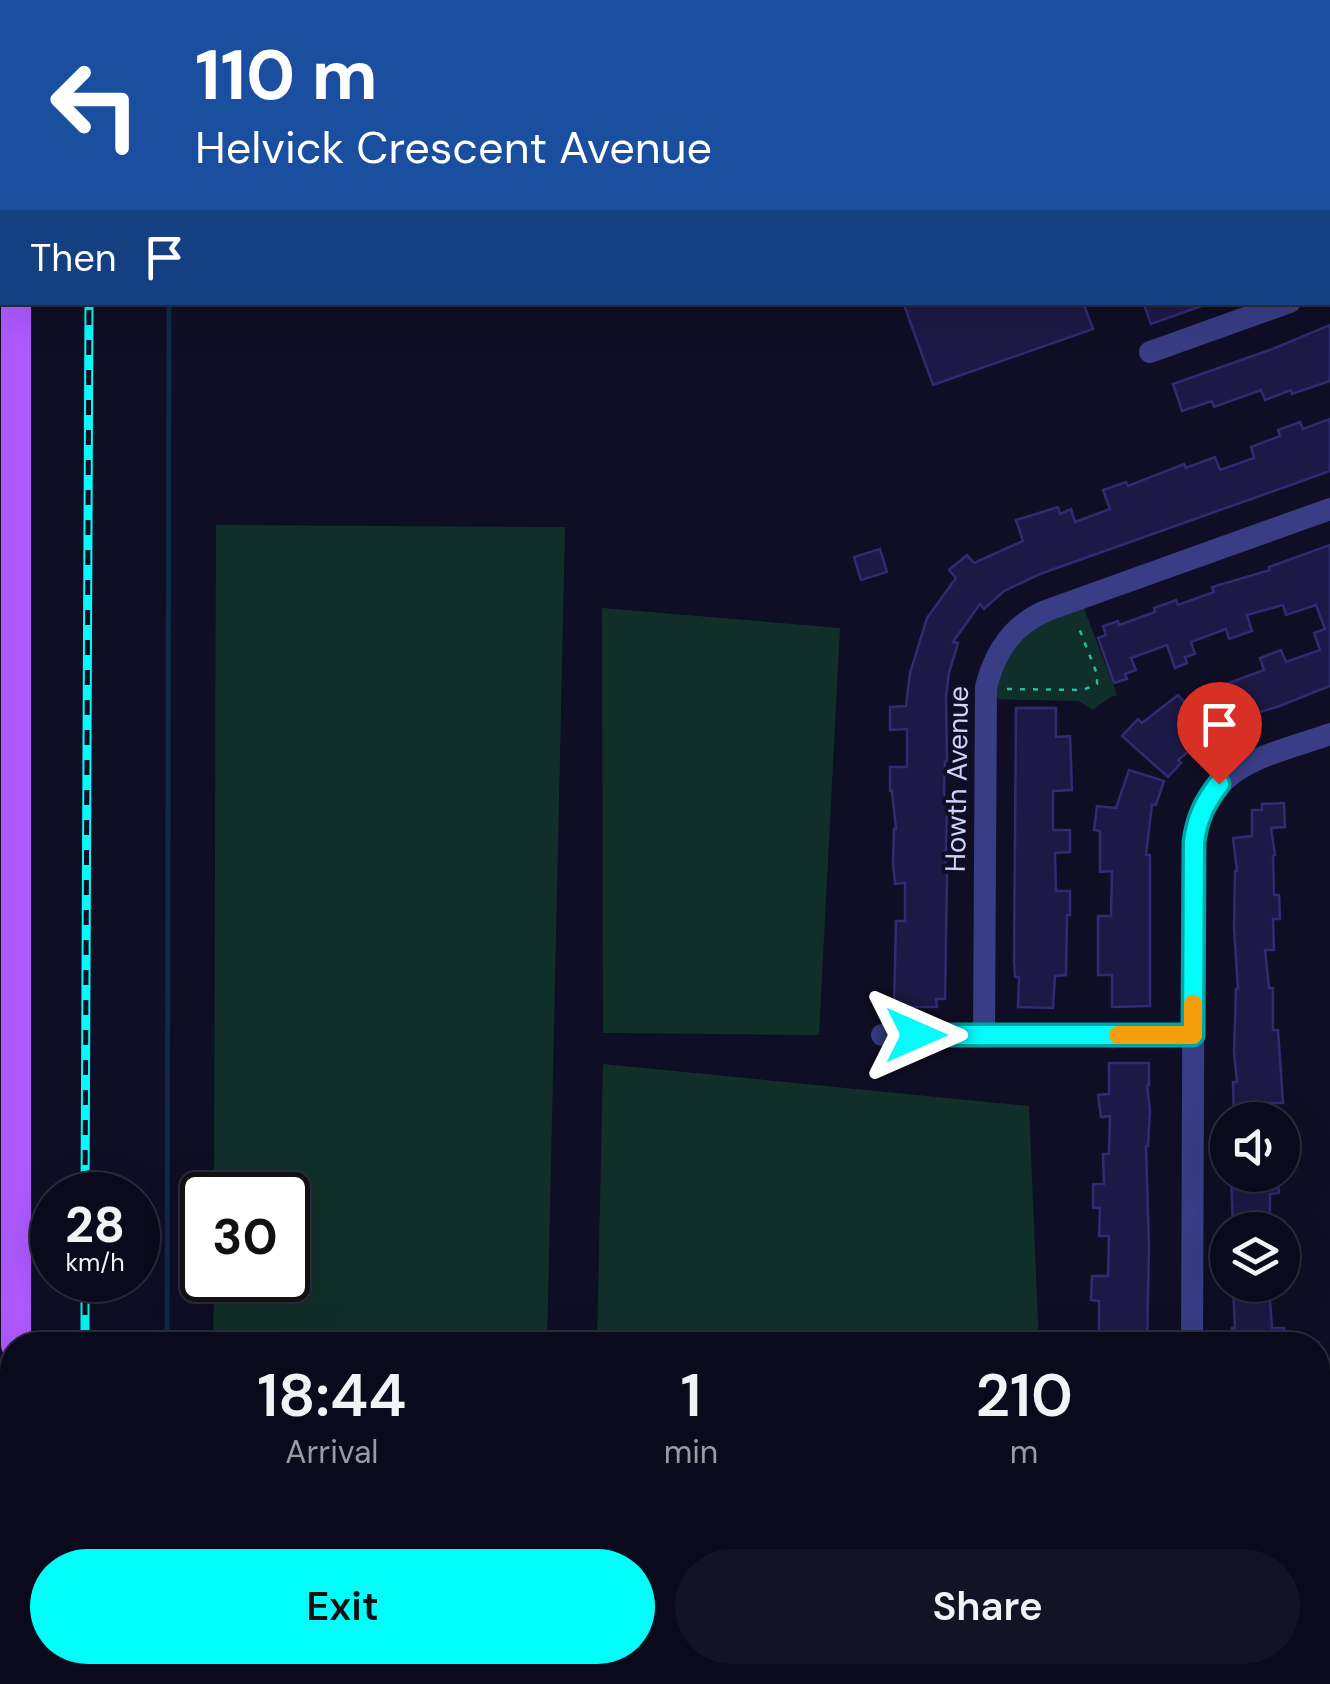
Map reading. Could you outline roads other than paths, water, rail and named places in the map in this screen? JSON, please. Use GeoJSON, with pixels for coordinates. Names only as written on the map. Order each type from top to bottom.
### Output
{"type":"FeatureCollection","features":[{"type":"Feature","properties":{"kind":"main road"},"geometry":{"type":"LineString","coordinates":[[15,1332],[8,1138],[8,370],[16,305]]}},
{"type":"Feature","properties":{"kind":"street"},"geometry":{"type":"LineString","coordinates":[[1150,352],[1241,310],[1272,305]]}},
{"type":"Feature","properties":{"kind":"street","name":"Howth Avenue"},"geometry":{"type":"LineString","coordinates":[[984,1035],[986,687],[1004,644],[1022,624],[1048,610],[1330,509]]}},
{"type":"Feature","properties":{"kind":"street"},"geometry":{"type":"LineString","coordinates":[[1192,1332],[1197,820],[1206,801],[1233,772],[1330,734]]}},
{"type":"Feature","properties":{"kind":"street"},"geometry":{"type":"LineString","coordinates":[[882,1035],[1193,1035]]}},
{"type":"Feature","properties":{"kind":"waterway"},"geometry":{"type":"LineString","coordinates":[[167,1332],[169,305]]}},
{"type":"Feature","properties":{"kind":"railway"},"geometry":{"type":"LineString","coordinates":[[85,1172],[89,305]]}},
{"type":"Feature","properties":{"kind":"railway"},"geometry":{"type":"LineString","coordinates":[[85,1302],[85,1332]]}}]}
